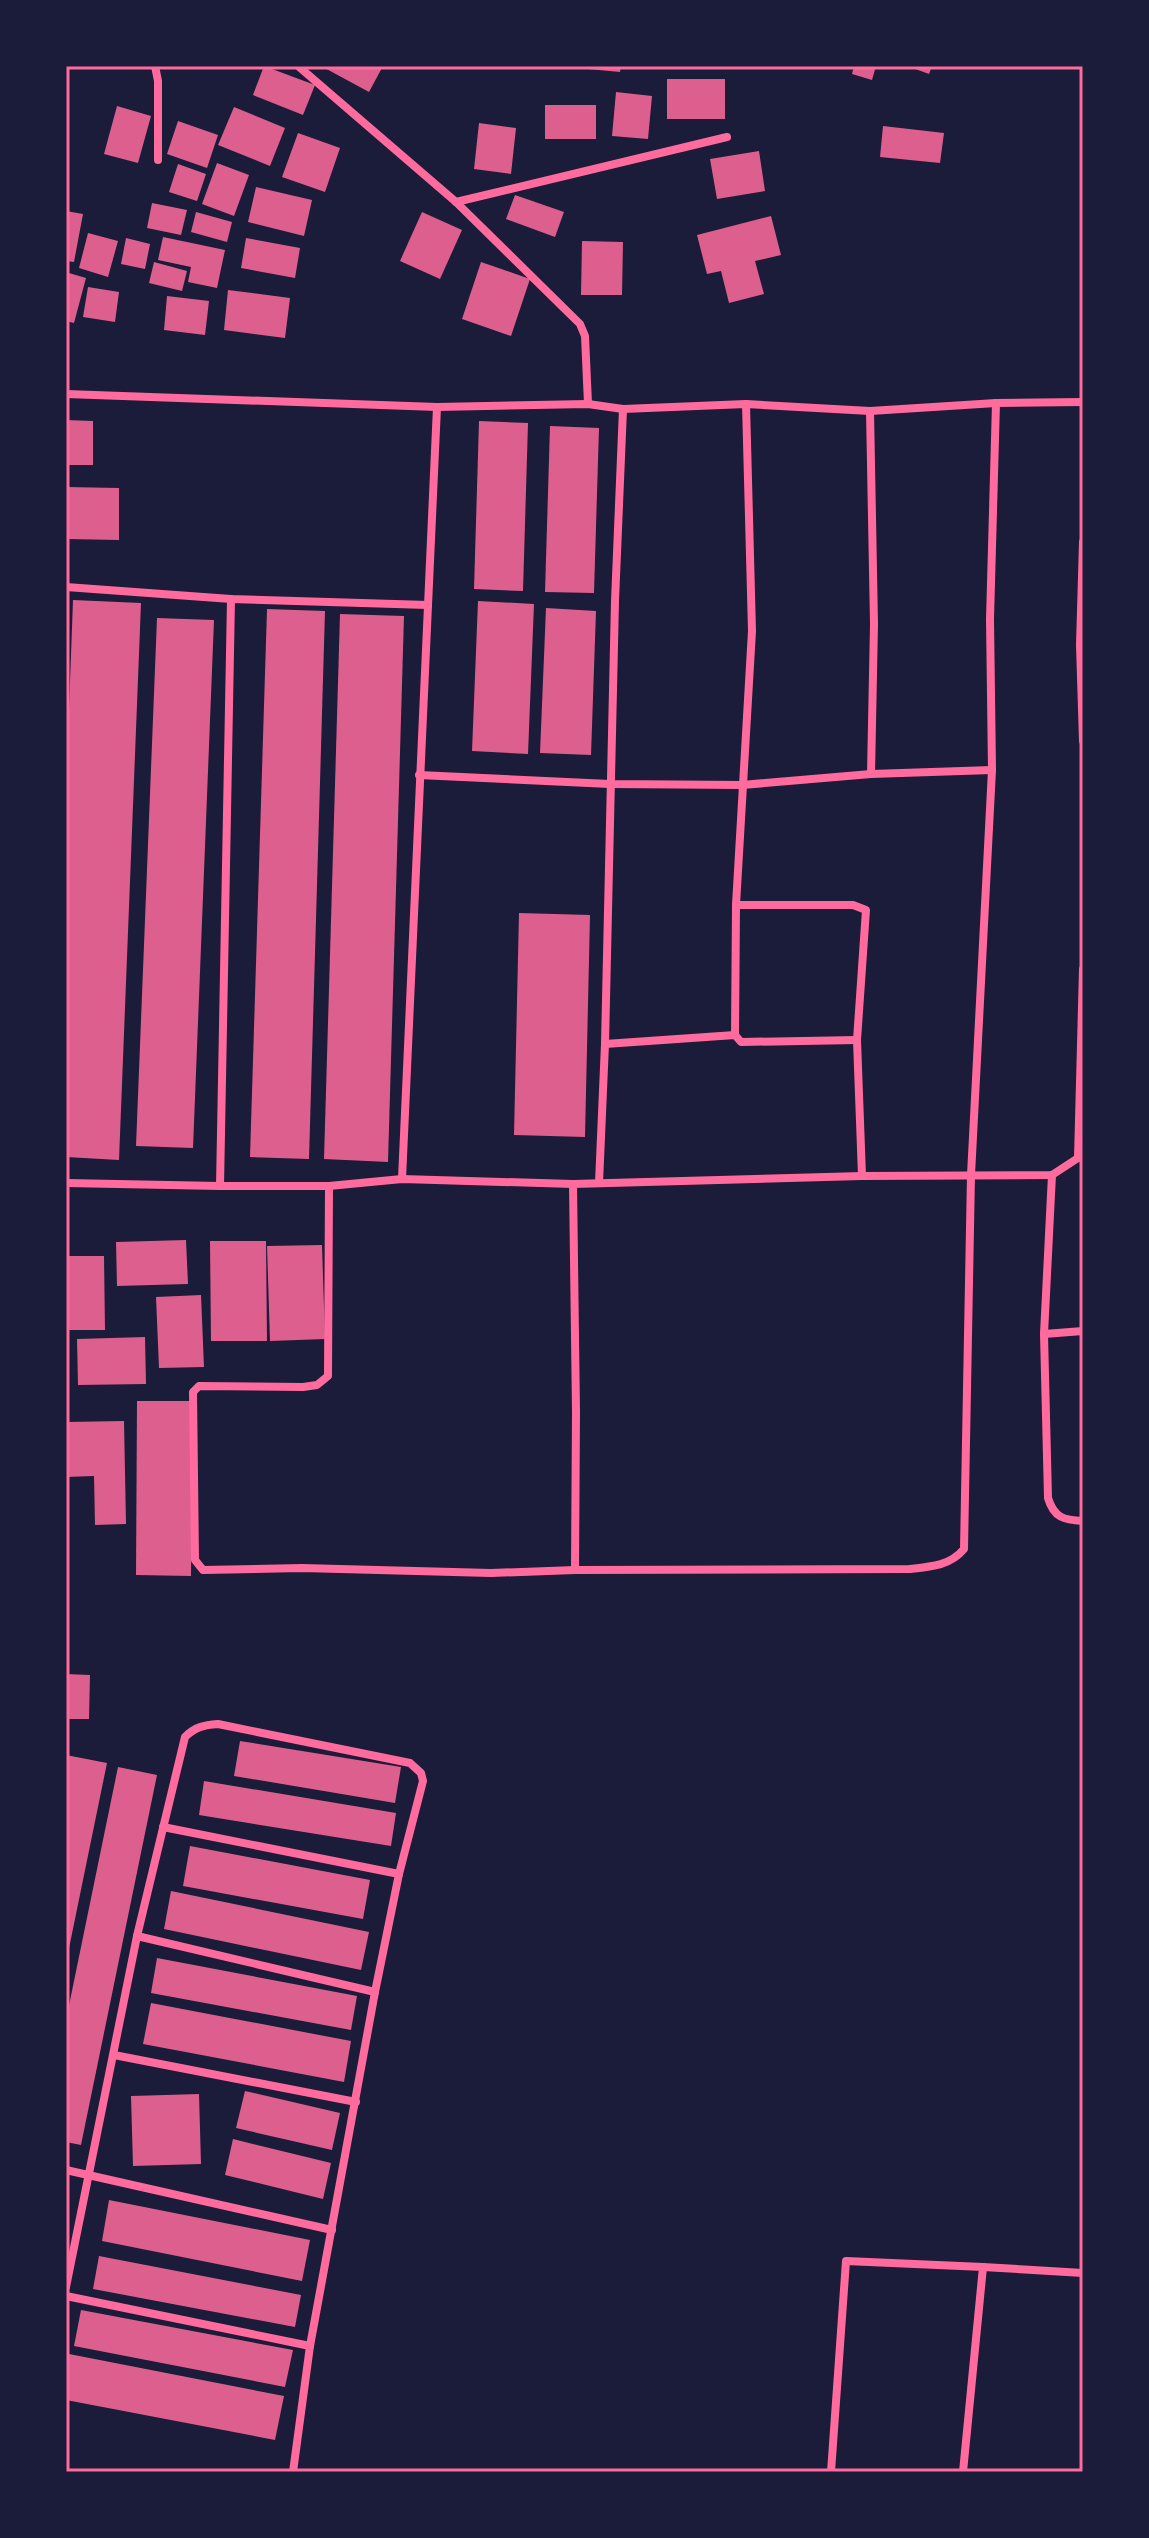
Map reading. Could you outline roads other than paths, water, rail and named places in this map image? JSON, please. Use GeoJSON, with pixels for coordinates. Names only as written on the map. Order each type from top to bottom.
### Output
{"type":"FeatureCollection","features":[{"type":"Feature","properties":{"kind":"street"},"geometry":{"type":"LineString","coordinates":[[155,66],[158,81],[158,160]]}},
{"type":"Feature","properties":{"kind":"street"},"geometry":{"type":"LineString","coordinates":[[298,66],[456,202],[580,324],[585,336],[588,404]]}},
{"type":"Feature","properties":{"kind":"street"},"geometry":{"type":"LineString","coordinates":[[456,202],[727,137]]}},
{"type":"Feature","properties":{"kind":"street"},"geometry":{"type":"LineString","coordinates":[[66,394],[437,407],[588,404],[623,409],[746,404],[870,411],[996,403],[1083,402]]}},
{"type":"Feature","properties":{"kind":"street"},"geometry":{"type":"LineString","coordinates":[[329,1186],[328,1376],[317,1385],[303,1387],[199,1386],[195,1389],[195,1560],[203,1570],[302,1568],[491,1573],[909,1569],[939,1566],[958,1556],[964,1549],[971,1175],[992,770],[990,619],[996,403]]}},
{"type":"Feature","properties":{"kind":"street"},"geometry":{"type":"LineString","coordinates":[[746,404],[752,631],[736,905],[735,1035],[741,1042],[857,1040]]}},
{"type":"Feature","properties":{"kind":"street"},"geometry":{"type":"LineString","coordinates":[[402,1179],[437,407]]}},
{"type":"Feature","properties":{"kind":"street"},"geometry":{"type":"LineString","coordinates":[[599,1183],[623,409]]}},
{"type":"Feature","properties":{"kind":"street"},"geometry":{"type":"LineString","coordinates":[[870,411],[874,624],[871,774]]}},
{"type":"Feature","properties":{"kind":"street"},"geometry":{"type":"LineString","coordinates":[[1083,542],[1083,741]]}},
{"type":"Feature","properties":{"kind":"street"},"geometry":{"type":"LineString","coordinates":[[66,587],[231,599],[428,605]]}},
{"type":"Feature","properties":{"kind":"street"},"geometry":{"type":"LineString","coordinates":[[220,1186],[231,599]]}},
{"type":"Feature","properties":{"kind":"street"},"geometry":{"type":"LineString","coordinates":[[419,775],[610,784],[742,785],[871,774],[992,770]]}},
{"type":"Feature","properties":{"kind":"street"},"geometry":{"type":"LineString","coordinates":[[736,905],[853,905],[866,910],[857,1040],[862,1176]]}},
{"type":"Feature","properties":{"kind":"street"},"geometry":{"type":"LineString","coordinates":[[66,1183],[329,1186],[402,1179],[573,1184],[862,1176],[1052,1175],[1080,1159],[1083,969]]}},
{"type":"Feature","properties":{"kind":"street"},"geometry":{"type":"LineString","coordinates":[[605,1044],[735,1035]]}},
{"type":"Feature","properties":{"kind":"street"},"geometry":{"type":"LineString","coordinates":[[1052,1175],[1044,1334],[1048,1498],[1054,1513],[1061,1518],[1083,1521]]}},
{"type":"Feature","properties":{"kind":"street"},"geometry":{"type":"LineString","coordinates":[[573,1184],[575,1570]]}},
{"type":"Feature","properties":{"kind":"street"},"geometry":{"type":"LineString","coordinates":[[1044,1334],[1083,1331]]}},
{"type":"Feature","properties":{"kind":"street"},"geometry":{"type":"LineString","coordinates":[[66,2287],[137,1936],[185,1737],[203,1725],[218,1724],[410,1763],[416,1767],[423,1781],[399,1874],[375,1992],[310,2346],[293,2472]]}},
{"type":"Feature","properties":{"kind":"street"},"geometry":{"type":"LineString","coordinates":[[163,1827],[399,1874]]}},
{"type":"Feature","properties":{"kind":"street"},"geometry":{"type":"LineString","coordinates":[[137,1936],[375,1992]]}},
{"type":"Feature","properties":{"kind":"street"},"geometry":{"type":"LineString","coordinates":[[114,2055],[356,2102]]}},
{"type":"Feature","properties":{"kind":"street"},"geometry":{"type":"LineString","coordinates":[[66,2170],[332,2230]]}},
{"type":"Feature","properties":{"kind":"street"},"geometry":{"type":"LineString","coordinates":[[831,2472],[846,2261],[1083,2273]]}},
{"type":"Feature","properties":{"kind":"street"},"geometry":{"type":"LineString","coordinates":[[963,2472],[983,2267]]}},
{"type":"Feature","properties":{"kind":"street"},"geometry":{"type":"LineString","coordinates":[[66,2296],[310,2346]]}}]}
